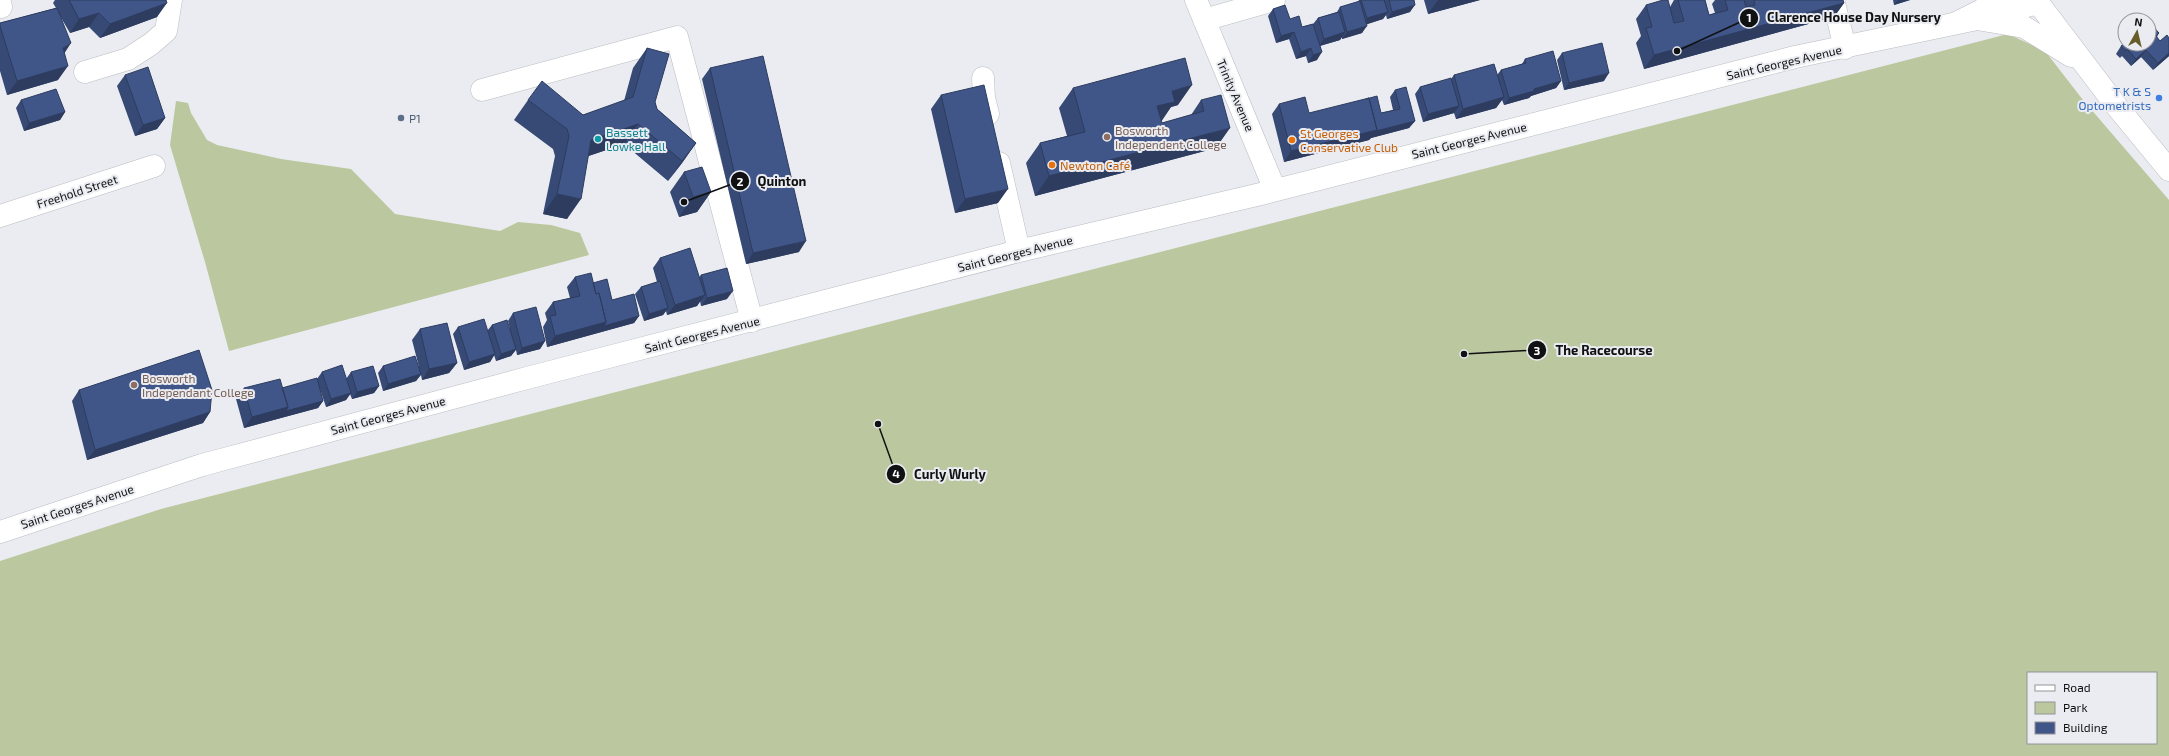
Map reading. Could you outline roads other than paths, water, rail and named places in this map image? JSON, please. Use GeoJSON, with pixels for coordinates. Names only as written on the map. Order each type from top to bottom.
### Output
{"type":"FeatureCollection","features":[{"type":"Feature","properties":{"kind":"street"},"geometry":{"type":"LineString","coordinates":[[85,72],[128,59],[151,44],[166,31],[171,0]]}},
{"type":"Feature","properties":{"kind":"street","name":"Trinity Avenue"},"geometry":{"type":"LineString","coordinates":[[1196,0],[1275,190]]}},
{"type":"Feature","properties":{"kind":"street"},"geometry":{"type":"LineString","coordinates":[[1204,20],[1274,0]]}},
{"type":"Feature","properties":{"kind":"street"},"geometry":{"type":"LineString","coordinates":[[1832,0],[1845,48]]}},
{"type":"Feature","properties":{"kind":"street"},"geometry":{"type":"LineString","coordinates":[[1967,20],[1994,0]]}},
{"type":"Feature","properties":{"kind":"street"},"geometry":{"type":"LineString","coordinates":[[2037,1],[2118,108],[2169,170]]}},
{"type":"Feature","properties":{"kind":"street","name":"Saint Georges Avenue"},"geometry":{"type":"LineString","coordinates":[[0,532],[202,465],[1019,251],[1275,190],[1780,61],[1845,48],[1967,20],[2037,1]]}},
{"type":"Feature","properties":{"kind":"street"},"geometry":{"type":"LineString","coordinates":[[1967,20],[2024,27],[2058,47],[2089,70]]}},
{"type":"Feature","properties":{"kind":"street"},"geometry":{"type":"LineString","coordinates":[[482,90],[677,37],[752,321]]}},
{"type":"Feature","properties":{"kind":"street"},"geometry":{"type":"LineString","coordinates":[[983,78],[984,98],[1019,251]]}},
{"type":"Feature","properties":{"kind":"street","name":"Freehold Street"},"geometry":{"type":"LineString","coordinates":[[0,216],[154,166]]}},
{"type":"Feature","properties":{"kind":"place","name":"Clarence House Day Nursery"},"geometry":{"type":"Point","coordinates":[1677,51]}},
{"type":"Feature","properties":{"kind":"place","name":"T K & S Optometrists"},"geometry":{"type":"Point","coordinates":[2159,98]}},
{"type":"Feature","properties":{"kind":"place","name":"P1"},"geometry":{"type":"Point","coordinates":[401,118]}},
{"type":"Feature","properties":{"kind":"place","name":"Bosworth Independent College"},"geometry":{"type":"Point","coordinates":[1107,137]}},
{"type":"Feature","properties":{"kind":"place","name":"Bassett Lowke Hall"},"geometry":{"type":"Point","coordinates":[598,139]}},
{"type":"Feature","properties":{"kind":"place","name":"St Georges Conservative Club"},"geometry":{"type":"Point","coordinates":[1292,140]}},
{"type":"Feature","properties":{"kind":"place","name":"Newton Café"},"geometry":{"type":"Point","coordinates":[1052,165]}},
{"type":"Feature","properties":{"kind":"place","name":"Quinton"},"geometry":{"type":"Point","coordinates":[684,202]}},
{"type":"Feature","properties":{"kind":"place","name":"The Racecourse"},"geometry":{"type":"Point","coordinates":[1464,354]}},
{"type":"Feature","properties":{"kind":"place","name":"Bosworth Independant College"},"geometry":{"type":"Point","coordinates":[134,385]}},
{"type":"Feature","properties":{"kind":"place","name":"Curly Wurly"},"geometry":{"type":"Point","coordinates":[878,424]}}]}
